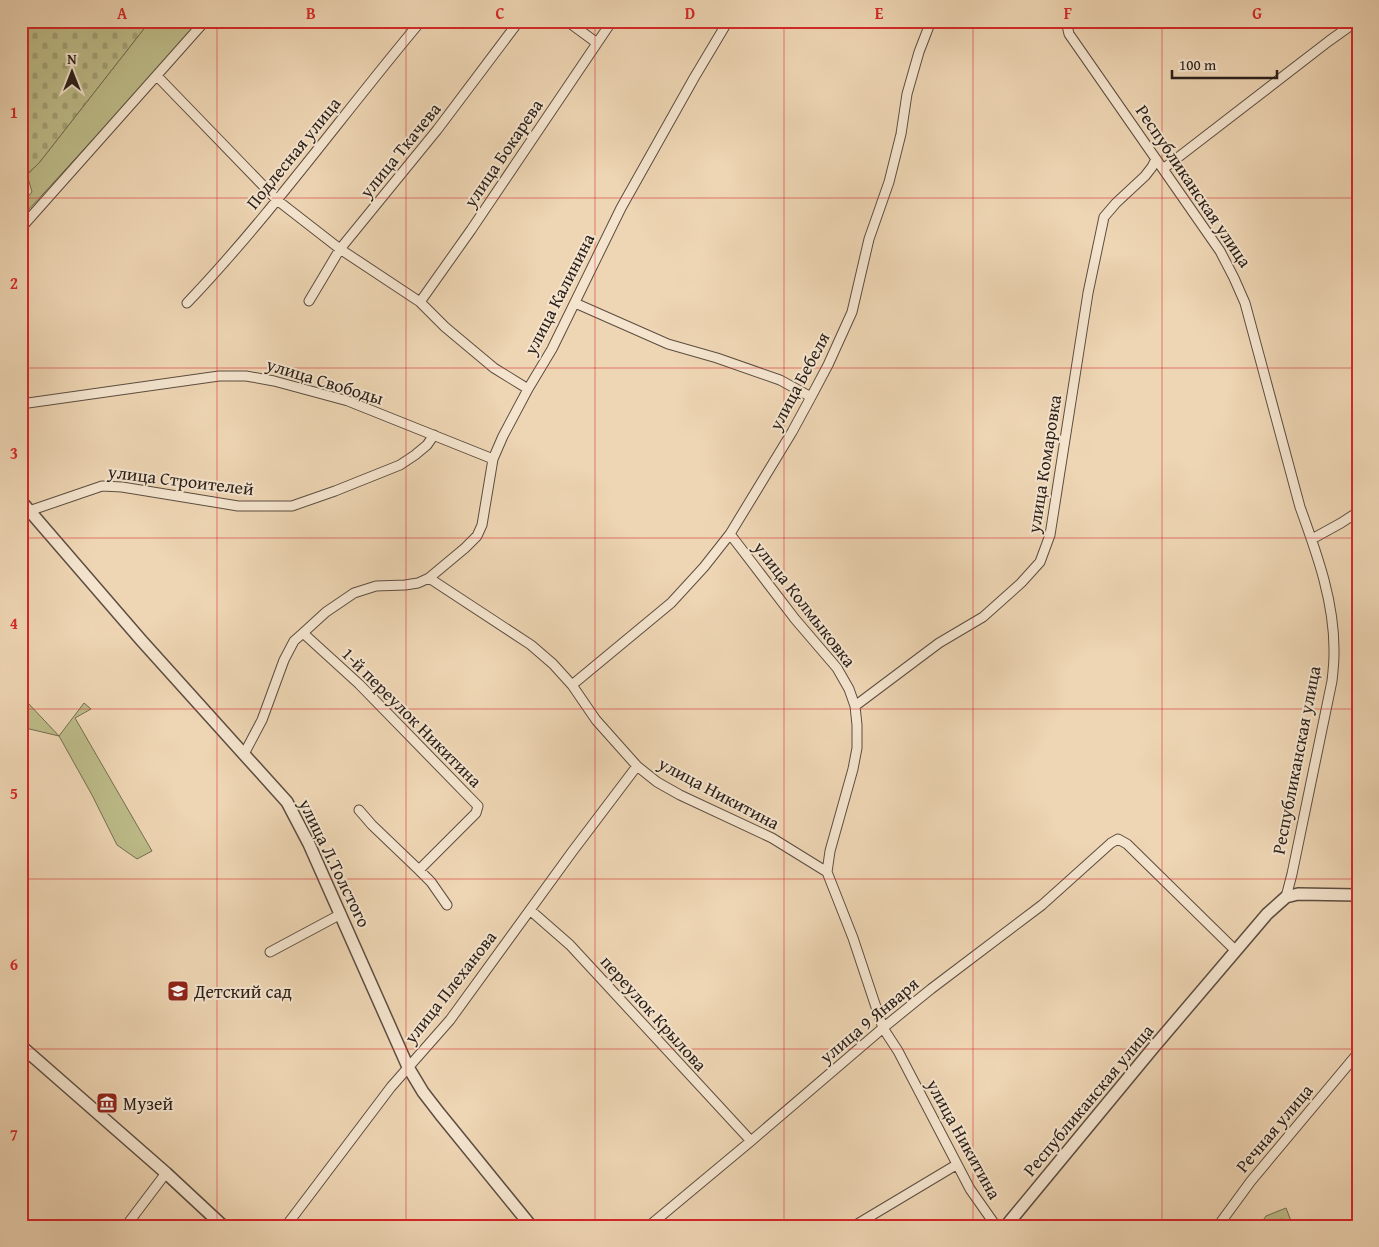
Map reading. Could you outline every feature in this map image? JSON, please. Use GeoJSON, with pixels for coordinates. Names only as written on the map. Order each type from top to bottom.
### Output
{"type":"FeatureCollection","features":[{"type":"Feature","properties":{"kind":"street"},"geometry":{"type":"LineString","coordinates":[[21,228],[205,21]]}},
{"type":"Feature","properties":{"kind":"street","name":"Подлесная улица"},"geometry":{"type":"LineString","coordinates":[[187,303],[277,200],[376,74],[421,21]]}},
{"type":"Feature","properties":{"kind":"street","name":"улица Ткачева"},"geometry":{"type":"LineString","coordinates":[[309,301],[340,250],[437,130],[520,21]]}},
{"type":"Feature","properties":{"kind":"street"},"geometry":{"type":"LineString","coordinates":[[567,21],[598,43]]}},
{"type":"Feature","properties":{"kind":"street","name":"улица Бокарева"},"geometry":{"type":"LineString","coordinates":[[420,302],[612,21]]}},
{"type":"Feature","properties":{"kind":"street","name":"улица Калинина"},"geometry":{"type":"LineString","coordinates":[[428,578],[466,548],[477,536],[482,525],[493,459],[503,436],[552,349],[621,208],[728,21]]}},
{"type":"Feature","properties":{"kind":"street","name":"улица Бебеля"},"geometry":{"type":"LineString","coordinates":[[572,685],[671,603],[704,567],[730,534],[811,397],[852,312],[869,239],[889,182],[901,134],[907,94],[919,52],[931,21]]}},
{"type":"Feature","properties":{"kind":"street","name":"Республиканская улица"},"geometry":{"type":"LineString","coordinates":[[1006,1226],[1267,914],[1286,897],[1332,681],[1334,653],[1331,618],[1324,580],[1300,507],[1245,303],[1220,251],[1068,34],[1066,21]]}},
{"type":"Feature","properties":{"kind":"street"},"geometry":{"type":"LineString","coordinates":[[1162,169],[1329,41],[1358,21]]}},
{"type":"Feature","properties":{"kind":"street"},"geometry":{"type":"LineString","coordinates":[[157,76],[277,200],[340,250],[420,302],[445,327],[494,368],[528,389]]}},
{"type":"Feature","properties":{"kind":"street","name":"улица Комаровка"},"geometry":{"type":"LineString","coordinates":[[855,706],[939,644],[983,617],[1021,583],[1040,562],[1050,535],[1088,293],[1104,216],[1145,176],[1156,159]]}},
{"type":"Feature","properties":{"kind":"street"},"geometry":{"type":"LineString","coordinates":[[575,303],[668,344],[717,358],[780,380],[811,397]]}},
{"type":"Feature","properties":{"kind":"street","name":"улица Свободы"},"geometry":{"type":"LineString","coordinates":[[21,404],[219,376],[246,376],[274,380],[348,401],[493,459]]}},
{"type":"Feature","properties":{"kind":"street","name":"улица Строителей"},"geometry":{"type":"LineString","coordinates":[[29,511],[102,486],[141,490],[238,506],[292,506],[335,491],[400,464],[427,445],[434,435]]}},
{"type":"Feature","properties":{"kind":"street","name":"улица Л.Толстого"},"geometry":{"type":"LineString","coordinates":[[21,501],[141,640],[287,802],[309,844],[341,914],[408,1067],[423,1092],[531,1226]]}},
{"type":"Feature","properties":{"kind":"street"},"geometry":{"type":"LineString","coordinates":[[1312,539],[1358,512]]}},
{"type":"Feature","properties":{"kind":"street","name":"улица Колмыковка"},"geometry":{"type":"LineString","coordinates":[[730,534],[795,619],[837,668],[849,689],[855,706],[857,748],[854,769],[830,851],[826,872]]}},
{"type":"Feature","properties":{"kind":"street"},"geometry":{"type":"LineString","coordinates":[[244,754],[262,720],[284,660],[294,641],[303,632],[326,612],[354,593],[376,586],[418,583],[428,578]]}},
{"type":"Feature","properties":{"kind":"street","name":"улица Никитина"},"geometry":{"type":"LineString","coordinates":[[428,578],[531,645],[553,664],[572,685],[596,720],[637,766],[657,782],[772,838],[826,872],[853,938],[883,1028],[902,1059],[970,1189],[996,1226]]}},
{"type":"Feature","properties":{"kind":"street","name":"1-й переулок Никитина"},"geometry":{"type":"LineString","coordinates":[[303,632],[359,684],[478,806],[476,813],[419,870]]}},
{"type":"Feature","properties":{"kind":"street","name":"улица Плеханова"},"geometry":{"type":"LineString","coordinates":[[286,1226],[408,1067],[450,1020],[637,766]]}},
{"type":"Feature","properties":{"kind":"street"},"geometry":{"type":"LineString","coordinates":[[359,810],[431,882],[447,905]]}},
{"type":"Feature","properties":{"kind":"street","name":"улица 9 Января"},"geometry":{"type":"LineString","coordinates":[[650,1226],[883,1028],[1042,905],[1111,843],[1118,839],[1127,844],[1236,951]]}},
{"type":"Feature","properties":{"kind":"street"},"geometry":{"type":"LineString","coordinates":[[1286,897],[1298,894],[1358,895]]}},
{"type":"Feature","properties":{"kind":"street","name":"переулок Крылова"},"geometry":{"type":"LineString","coordinates":[[530,910],[570,945],[751,1141]]}},
{"type":"Feature","properties":{"kind":"street"},"geometry":{"type":"LineString","coordinates":[[270,952],[341,914]]}},
{"type":"Feature","properties":{"kind":"street"},"geometry":{"type":"LineString","coordinates":[[21,1046],[166,1173],[223,1226]]}},
{"type":"Feature","properties":{"kind":"street","name":"Речная улица"},"geometry":{"type":"LineString","coordinates":[[1218,1226],[1250,1181],[1358,1054]]}},
{"type":"Feature","properties":{"kind":"street"},"geometry":{"type":"LineString","coordinates":[[854,1226],[956,1164]]}},
{"type":"Feature","properties":{"kind":"street"},"geometry":{"type":"LineString","coordinates":[[126,1226],[166,1173]]}},
{"type":"Feature","properties":{"kind":"green space"},"geometry":{"type":"Polygon","coordinates":[[[21,21],[150,21],[39,163],[21,180],[21,21]]]}},
{"type":"Feature","properties":{"kind":"green space"},"geometry":{"type":"Polygon","coordinates":[[[150,21],[199,21],[21,218],[21,204],[32,192],[27,175],[39,163],[150,21]]]}},
{"type":"Feature","properties":{"kind":"green space"},"geometry":{"type":"Polygon","coordinates":[[[21,698],[28,703],[59,736],[21,727],[21,698]]]}},
{"type":"Feature","properties":{"kind":"green space"},"geometry":{"type":"Polygon","coordinates":[[[84,703],[91,709],[75,718],[152,851],[137,859],[117,845],[59,736],[84,703]]]}},
{"type":"Feature","properties":{"kind":"green space"},"geometry":{"type":"Polygon","coordinates":[[[1286,1208],[1293,1226],[1259,1226],[1266,1216],[1286,1208]]]}},
{"type":"Feature","properties":{"kind":"place","name":"Детский сад"},"geometry":{"type":"Point","coordinates":[178,991]}},
{"type":"Feature","properties":{"kind":"place","name":"Музей"},"geometry":{"type":"Point","coordinates":[107,1103]}}]}
